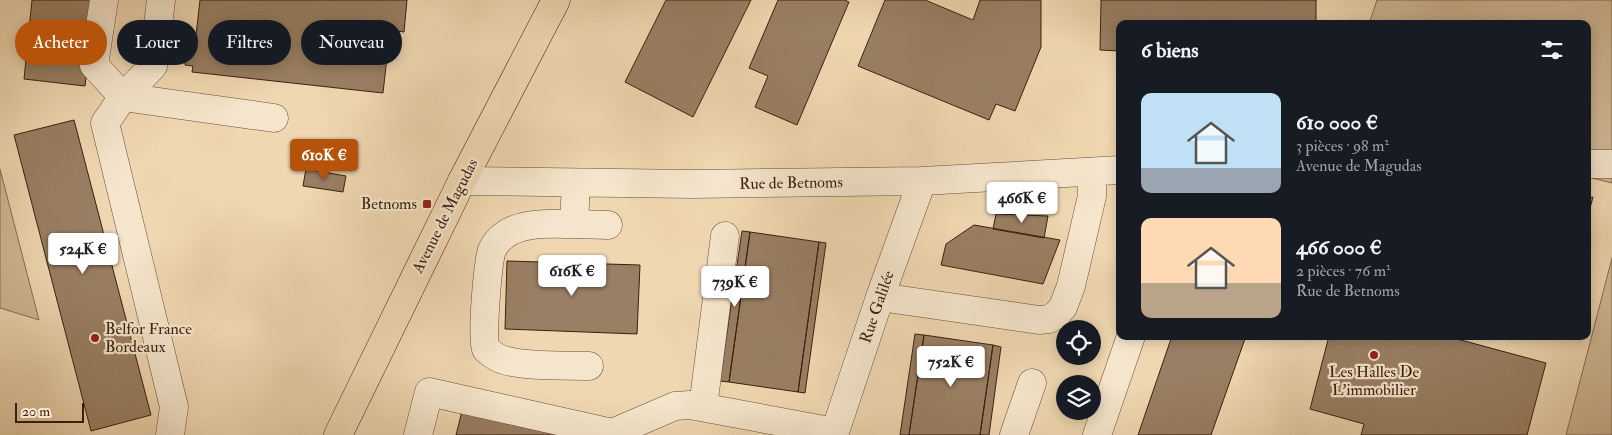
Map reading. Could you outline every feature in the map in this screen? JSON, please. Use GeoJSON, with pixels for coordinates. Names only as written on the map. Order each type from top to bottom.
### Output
{"type":"FeatureCollection","features":[{"type":"Feature","properties":{"kind":"main road","name":"Avenue de Magudas"},"geometry":{"type":"LineString","coordinates":[[338,435],[462,181],[556,0]]}},
{"type":"Feature","properties":{"kind":"street"},"geometry":{"type":"LineString","coordinates":[[104,0],[94,65],[123,97],[274,118]]}},
{"type":"Feature","properties":{"kind":"street"},"geometry":{"type":"LineString","coordinates":[[161,0],[153,66],[123,97],[105,123],[174,407],[170,435]]}},
{"type":"Feature","properties":{"kind":"street"},"geometry":{"type":"LineString","coordinates":[[1591,164],[1612,164]]}},
{"type":"Feature","properties":{"kind":"street","name":"Rue de Betnoms"},"geometry":{"type":"LineString","coordinates":[[462,181],[694,184],[922,181],[1116,170]]}},
{"type":"Feature","properties":{"kind":"street"},"geometry":{"type":"LineString","coordinates":[[880,296],[1038,320],[1049,320],[1063,307],[1071,286],[1092,196],[1092,172]]}},
{"type":"Feature","properties":{"kind":"street","name":"Rue Galilée"},"geometry":{"type":"LineString","coordinates":[[835,434],[880,296],[922,181]]}},
{"type":"Feature","properties":{"kind":"street"},"geometry":{"type":"LineString","coordinates":[[574,224],[576,183]]}},
{"type":"Feature","properties":{"kind":"street"},"geometry":{"type":"LineString","coordinates":[[589,366],[511,363],[496,357],[486,349],[484,336],[492,249],[500,238],[518,228],[544,224],[608,225]]}},
{"type":"Feature","properties":{"kind":"street"},"geometry":{"type":"LineString","coordinates":[[702,407],[725,236]]}},
{"type":"Feature","properties":{"kind":"street"},"geometry":{"type":"LineString","coordinates":[[1097,435],[1130,340]]}},
{"type":"Feature","properties":{"kind":"street"},"geometry":{"type":"LineString","coordinates":[[1014,435],[1032,383]]}},
{"type":"Feature","properties":{"kind":"street"},"geometry":{"type":"LineString","coordinates":[[418,435],[429,392],[612,434],[648,426],[675,406],[690,406],[835,434]]}},
{"type":"Feature","properties":{"kind":"shaded area"},"geometry":{"type":"Polygon","coordinates":[[[1377,0],[1612,0],[1612,183],[1591,178],[1591,20],[1370,20],[1377,0]]]}},
{"type":"Feature","properties":{"kind":"shaded area"},"geometry":{"type":"Polygon","coordinates":[[[0,169],[39,320],[0,308],[0,169]]]}},
{"type":"Feature","properties":{"kind":"shaded area"},"geometry":{"type":"Polygon","coordinates":[[[1612,258],[1612,435],[1566,435],[1591,340],[1612,258]]]}},
{"type":"Feature","properties":{"kind":"building"},"geometry":{"type":"Polygon","coordinates":[[[32,0],[94,0],[92,20],[30,20],[32,0]]]}},
{"type":"Feature","properties":{"kind":"building"},"geometry":{"type":"Polygon","coordinates":[[[200,0],[407,0],[404,32],[402,32],[402,20],[301,20],[301,65],[386,65],[383,93],[192,72],[193,66],[185,65],[198,65],[198,20],[200,0]]]}},
{"type":"Feature","properties":{"kind":"building"},"geometry":{"type":"Polygon","coordinates":[[[666,0],[751,0],[693,117],[625,82],[666,0]]]}},
{"type":"Feature","properties":{"kind":"building"},"geometry":{"type":"Polygon","coordinates":[[[778,0],[845,0],[849,2],[797,125],[755,107],[768,76],[749,68],[778,0]]]}},
{"type":"Feature","properties":{"kind":"building"},"geometry":{"type":"Polygon","coordinates":[[[885,0],[925,0],[973,20],[980,0],[1041,0],[1041,47],[1015,111],[996,104],[989,120],[858,66],[885,0]]]}},
{"type":"Feature","properties":{"kind":"building"},"geometry":{"type":"Polygon","coordinates":[[[1101,0],[1316,0],[1316,20],[1116,20],[1116,51],[1100,50],[1101,0]]]}},
{"type":"Feature","properties":{"kind":"building"},"geometry":{"type":"Polygon","coordinates":[[[25,65],[87,65],[85,86],[24,79],[25,65]]]}},
{"type":"Feature","properties":{"kind":"building"},"geometry":{"type":"Polygon","coordinates":[[[74,120],[151,415],[91,431],[14,135],[74,120]]]}},
{"type":"Feature","properties":{"kind":"building"},"geometry":{"type":"Polygon","coordinates":[[[306,169],[346,176],[343,192],[303,186],[306,169]]]}},
{"type":"Feature","properties":{"kind":"building"},"geometry":{"type":"Polygon","coordinates":[[[996,214],[1048,216],[1044,238],[993,229],[996,214]]]}},
{"type":"Feature","properties":{"kind":"building"},"geometry":{"type":"Polygon","coordinates":[[[974,225],[1060,240],[1043,284],[941,265],[946,244],[974,225]]]}},
{"type":"Feature","properties":{"kind":"building"},"geometry":{"type":"Polygon","coordinates":[[[742,231],[750,232],[729,382],[720,381],[742,231]]]}},
{"type":"Feature","properties":{"kind":"building"},"geometry":{"type":"Polygon","coordinates":[[[750,232],[819,242],[798,392],[729,382],[750,232]]]}},
{"type":"Feature","properties":{"kind":"building"},"geometry":{"type":"Polygon","coordinates":[[[819,242],[826,243],[805,393],[798,392],[819,242]]]}},
{"type":"Feature","properties":{"kind":"building"},"geometry":{"type":"Polygon","coordinates":[[[507,261],[640,265],[637,334],[505,329],[507,261]]]}},
{"type":"Feature","properties":{"kind":"building"},"geometry":{"type":"Polygon","coordinates":[[[915,334],[924,335],[909,435],[900,435],[915,334]]]}},
{"type":"Feature","properties":{"kind":"building"},"geometry":{"type":"Polygon","coordinates":[[[924,335],[993,345],[980,435],[909,435],[924,335]]]}},
{"type":"Feature","properties":{"kind":"building"},"geometry":{"type":"Polygon","coordinates":[[[1171,340],[1245,340],[1211,435],[1138,435],[1171,340]]]}},
{"type":"Feature","properties":{"kind":"building"},"geometry":{"type":"Polygon","coordinates":[[[1328,340],[1461,340],[1546,363],[1527,435],[1361,435],[1364,424],[1310,409],[1328,340]]]}},
{"type":"Feature","properties":{"kind":"building"},"geometry":{"type":"Polygon","coordinates":[[[993,345],[1001,347],[989,435],[980,435],[993,345]]]}},
{"type":"Feature","properties":{"kind":"building"},"geometry":{"type":"Polygon","coordinates":[[[462,411],[572,435],[456,435],[462,411]]]}},
{"type":"Feature","properties":{"kind":"place","name":"Betnoms"},"geometry":{"type":"Point","coordinates":[427,204]}},
{"type":"Feature","properties":{"kind":"place","name":"Belfor France Bordeaux"},"geometry":{"type":"Point","coordinates":[95,338]}},
{"type":"Feature","properties":{"kind":"place","name":"Les Halles De L'immobilier"},"geometry":{"type":"Point","coordinates":[1374,355]}}]}
